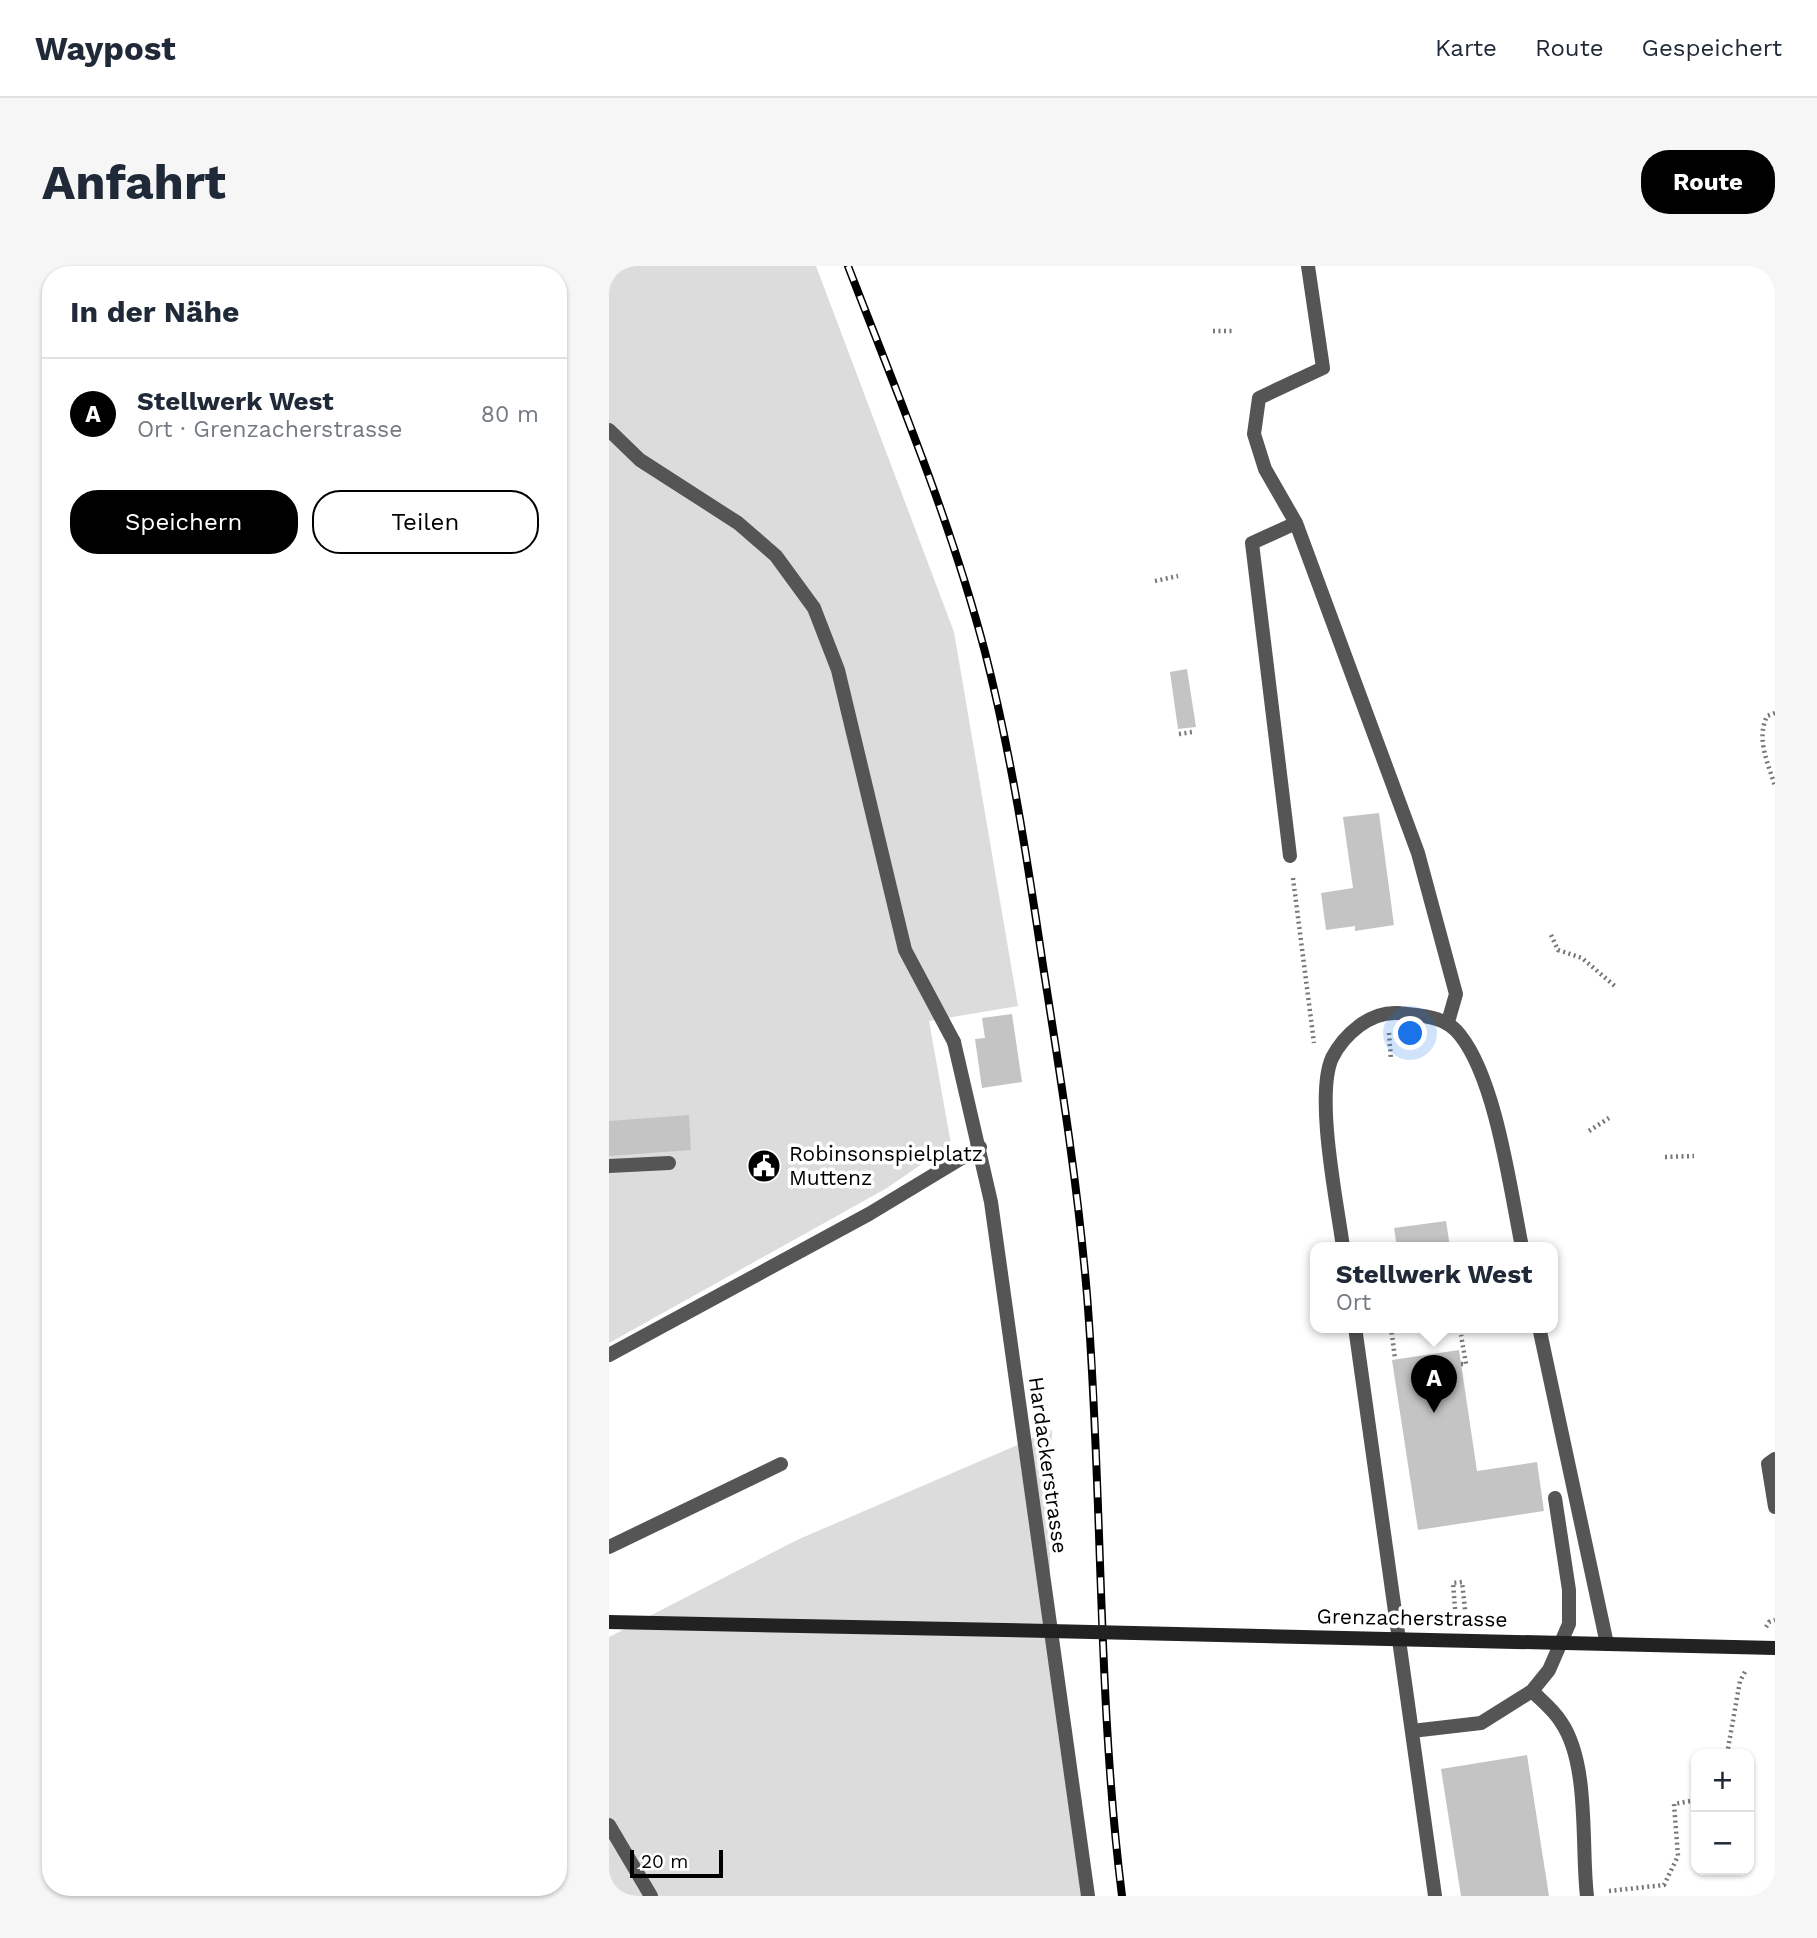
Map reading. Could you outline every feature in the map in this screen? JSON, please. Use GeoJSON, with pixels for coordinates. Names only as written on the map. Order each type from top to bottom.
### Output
{"type":"FeatureCollection","features":[{"type":"Feature","properties":{"kind":"street"},"geometry":{"type":"LineString","coordinates":[[1308,266],[1324,368],[1259,398],[1254,434],[1265,468],[1296,523],[1418,853],[1456,994],[1448,1022]]}},
{"type":"Feature","properties":{"kind":"street","name":"Hardackerstrasse"},"geometry":{"type":"LineString","coordinates":[[609,430],[641,460],[748,531],[776,556],[814,608],[838,670],[905,950],[954,1042],[979,1147],[1000,1272],[1088,1896]]}},
{"type":"Feature","properties":{"kind":"street"},"geometry":{"type":"LineString","coordinates":[[1290,856],[1252,543],[1296,523]]}},
{"type":"Feature","properties":{"kind":"street"},"geometry":{"type":"LineString","coordinates":[[1342,1242],[1325,1086],[1332,1059],[1345,1037],[1368,1019],[1387,1012],[1434,1017],[1448,1022],[1460,1035],[1482,1070],[1521,1242]]}},
{"type":"Feature","properties":{"kind":"street"},"geometry":{"type":"LineString","coordinates":[[609,1355],[869,1214],[979,1147]]}},
{"type":"Feature","properties":{"kind":"street"},"geometry":{"type":"LineString","coordinates":[[609,1166],[669,1163]]}},
{"type":"Feature","properties":{"kind":"street"},"geometry":{"type":"LineString","coordinates":[[1356,1333],[1435,1896]]}},
{"type":"Feature","properties":{"kind":"street"},"geometry":{"type":"LineString","coordinates":[[1540,1333],[1607,1644]]}},
{"type":"Feature","properties":{"kind":"street"},"geometry":{"type":"LineString","coordinates":[[1775,1459],[1768,1464],[1775,1507]]}},
{"type":"Feature","properties":{"kind":"street"},"geometry":{"type":"LineString","coordinates":[[609,1547],[781,1464]]}},
{"type":"Feature","properties":{"kind":"street"},"geometry":{"type":"LineString","coordinates":[[1412,1731],[1482,1723],[1531,1691],[1549,1670],[1569,1624],[1569,1590],[1555,1498]]}},
{"type":"Feature","properties":{"kind":"street","name":"Grenzacherstrasse"},"geometry":{"type":"LineString","coordinates":[[609,1622],[1775,1648]]}},
{"type":"Feature","properties":{"kind":"street"},"geometry":{"type":"LineString","coordinates":[[1531,1691],[1562,1722],[1577,1764],[1584,1813],[1587,1896]]}},
{"type":"Feature","properties":{"kind":"street"},"geometry":{"type":"LineString","coordinates":[[609,1825],[651,1896]]}},
{"type":"Feature","properties":{"kind":"path"},"geometry":{"type":"LineString","coordinates":[[1213,331],[1233,331]]}},
{"type":"Feature","properties":{"kind":"path"},"geometry":{"type":"LineString","coordinates":[[1155,581],[1178,576]]}},
{"type":"Feature","properties":{"kind":"path"},"geometry":{"type":"LineString","coordinates":[[1775,713],[1767,716],[1762,746],[1775,786]]}},
{"type":"Feature","properties":{"kind":"path"},"geometry":{"type":"LineString","coordinates":[[1179,734],[1192,732]]}},
{"type":"Feature","properties":{"kind":"path"},"geometry":{"type":"LineString","coordinates":[[1290,856],[1309,1024],[1316,1049]]}},
{"type":"Feature","properties":{"kind":"path"},"geometry":{"type":"LineString","coordinates":[[1551,935],[1558,950],[1582,958],[1616,987]]}},
{"type":"Feature","properties":{"kind":"path"},"geometry":{"type":"LineString","coordinates":[[1589,1131],[1609,1118]]}},
{"type":"Feature","properties":{"kind":"path"},"geometry":{"type":"LineString","coordinates":[[1665,1157],[1694,1156]]}},
{"type":"Feature","properties":{"kind":"path"},"geometry":{"type":"LineString","coordinates":[[1392,1333],[1395,1359]]}},
{"type":"Feature","properties":{"kind":"path"},"geometry":{"type":"LineString","coordinates":[[1461,1335],[1466,1364],[1461,1364]]}},
{"type":"Feature","properties":{"kind":"path"},"geometry":{"type":"LineString","coordinates":[[1457,1624],[1453,1583],[1462,1582],[1468,1640]]}},
{"type":"Feature","properties":{"kind":"path"},"geometry":{"type":"LineString","coordinates":[[1763,1634],[1769,1622],[1775,1620]]}},
{"type":"Feature","properties":{"kind":"path"},"geometry":{"type":"LineString","coordinates":[[1728,1749],[1740,1681],[1752,1658]]}},
{"type":"Feature","properties":{"kind":"path"},"geometry":{"type":"LineString","coordinates":[[1603,1893],[1664,1885],[1678,1856],[1674,1804],[1691,1801]]}},
{"type":"Feature","properties":{"kind":"shaded area"},"geometry":{"type":"Polygon","coordinates":[[[609,266],[816,266],[954,632],[1018,1006],[929,1021],[951,1144],[887,1188],[609,1343],[609,266]]]}},
{"type":"Feature","properties":{"kind":"shaded area"},"geometry":{"type":"Polygon","coordinates":[[[1052,1430],[1049,1631],[1088,1896],[609,1896],[609,1637],[797,1540],[1052,1430]]]}},
{"type":"Feature","properties":{"kind":"building"},"geometry":{"type":"Polygon","coordinates":[[[1187,669],[1196,727],[1178,729],[1170,672],[1187,669]]]}},
{"type":"Feature","properties":{"kind":"building"},"geometry":{"type":"Polygon","coordinates":[[[1379,813],[1394,925],[1355,931],[1355,926],[1326,930],[1321,893],[1353,888],[1343,817],[1379,813]]]}},
{"type":"Feature","properties":{"kind":"building"},"geometry":{"type":"Polygon","coordinates":[[[1012,1014],[1022,1082],[982,1088],[975,1039],[985,1038],[982,1018],[1012,1014]]]}},
{"type":"Feature","properties":{"kind":"building"},"geometry":{"type":"Polygon","coordinates":[[[689,1115],[691,1150],[609,1156],[609,1121],[689,1115]]]}},
{"type":"Feature","properties":{"kind":"building"},"geometry":{"type":"Polygon","coordinates":[[[1446,1221],[1449,1242],[1396,1242],[1394,1228],[1446,1221]]]}},
{"type":"Feature","properties":{"kind":"building"},"geometry":{"type":"Polygon","coordinates":[[[1459,1350],[1477,1471],[1537,1462],[1544,1511],[1418,1530],[1392,1360],[1459,1350]]]}},
{"type":"Feature","properties":{"kind":"building"},"geometry":{"type":"Polygon","coordinates":[[[1527,1755],[1549,1896],[1461,1896],[1441,1769],[1527,1755]]]}},
{"type":"Feature","properties":{"kind":"railway"},"geometry":{"type":"LineString","coordinates":[[848,266],[922,457],[971,602],[1003,731],[1025,851],[1069,1134],[1087,1295],[1108,1746],[1122,1896]]}},
{"type":"Feature","properties":{"kind":"place","name":"Robinsonspielplatz Muttenz"},"geometry":{"type":"Point","coordinates":[764,1166]}},
{"type":"Feature","properties":{"kind":"place","name":"Stellwerk West"},"geometry":{"type":"Point","coordinates":[1434,1413]}}]}
